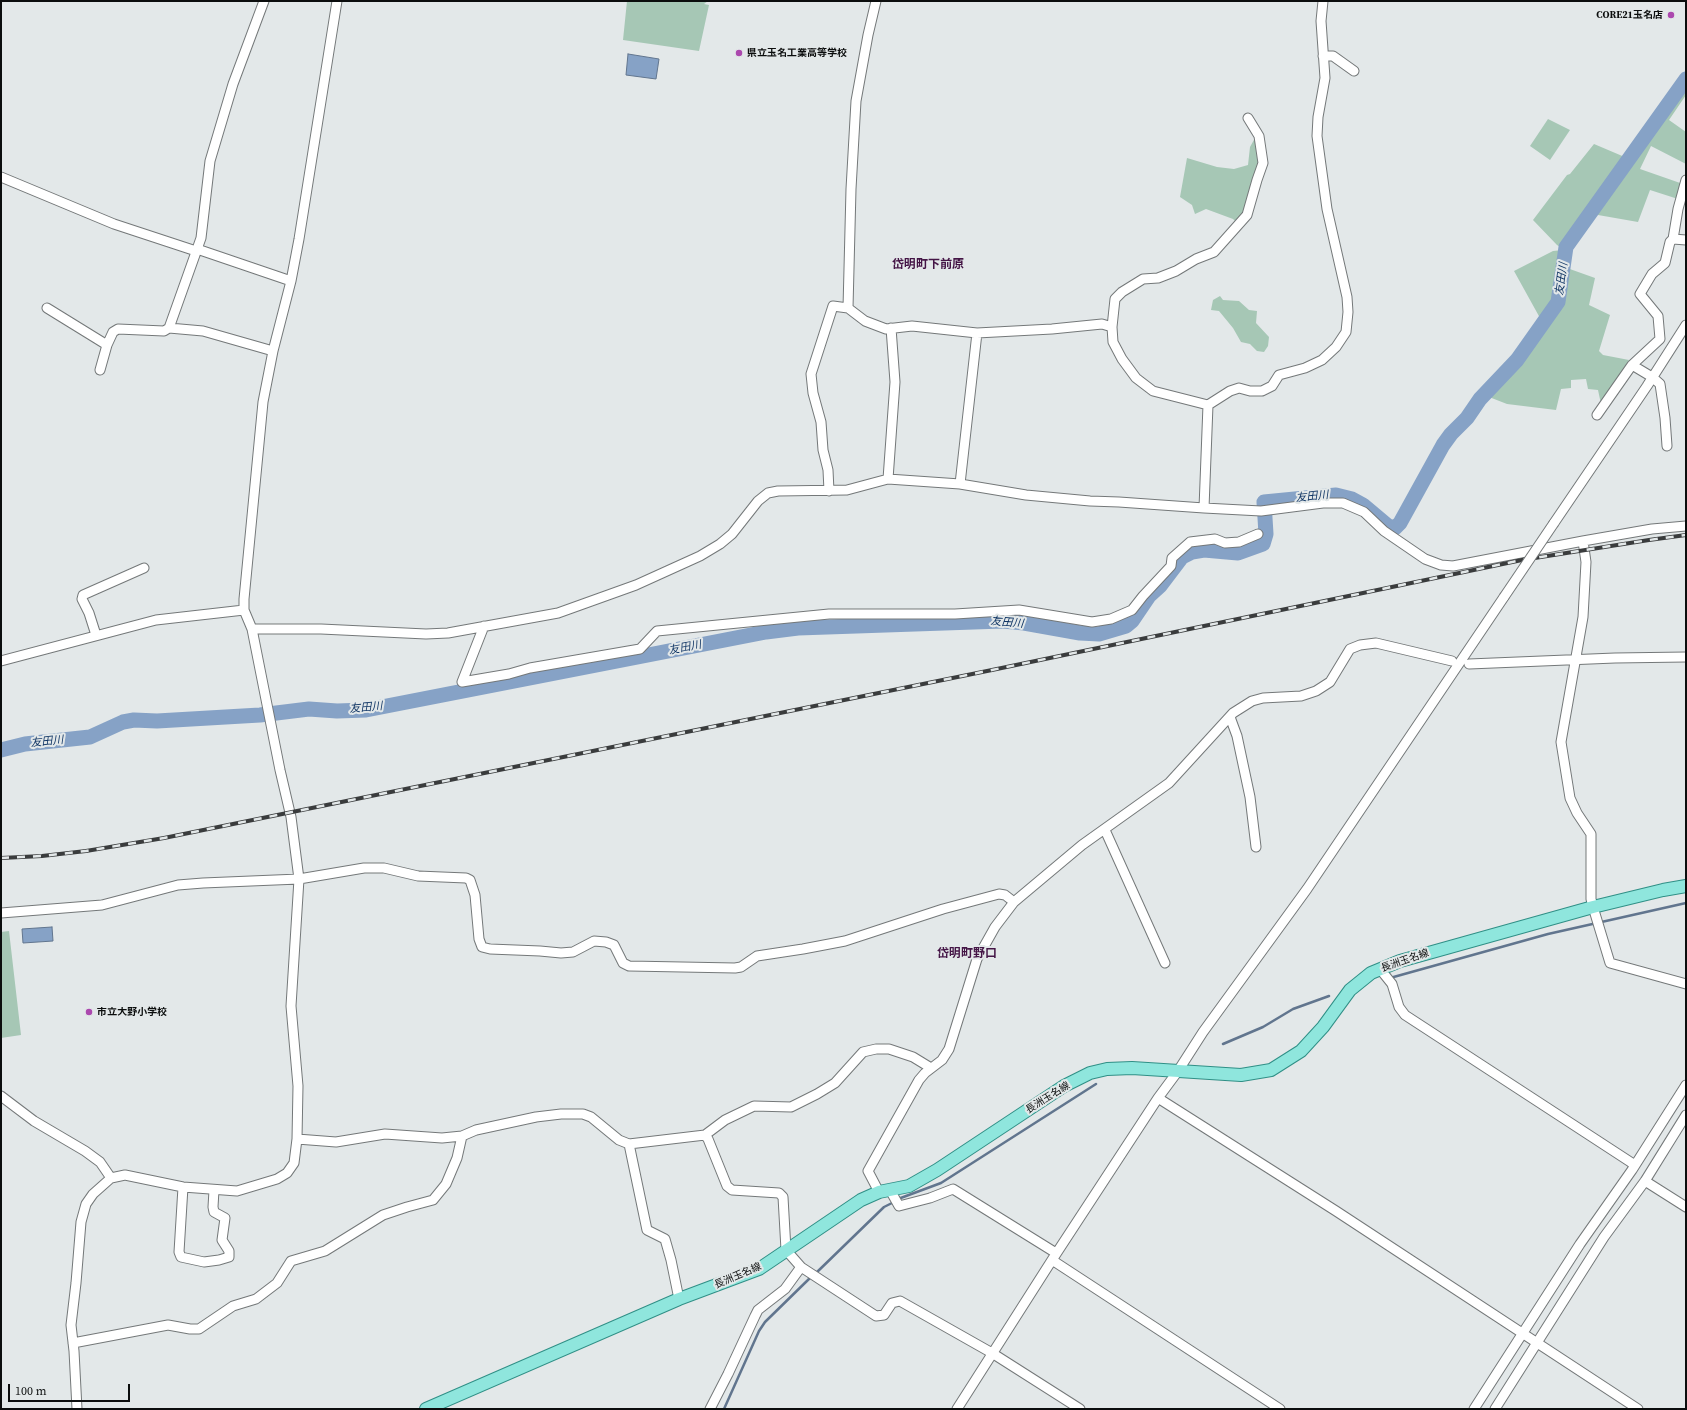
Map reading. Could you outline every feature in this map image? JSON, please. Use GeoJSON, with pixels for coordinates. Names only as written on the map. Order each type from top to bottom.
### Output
{"type":"FeatureCollection","features":[{"type":"Feature","properties":{"kind":"main road","name":"長洲玉名線"},"geometry":{"type":"LineString","coordinates":[[426,1409],[679,1300],[759,1269],[861,1200],[890,1196],[909,1186],[937,1170],[1064,1086],[1090,1073],[1107,1069],[1132,1068],[1241,1075],[1271,1070],[1301,1051],[1323,1027],[1350,990],[1371,973],[1380,969],[1400,961],[1593,907],[1686,886]]}},
{"type":"Feature","properties":{"kind":"street"},"geometry":{"type":"LineString","coordinates":[[169,328],[204,222],[210,161],[233,84],[264,1]]}},
{"type":"Feature","properties":{"kind":"street"},"geometry":{"type":"LineString","coordinates":[[77,1409],[71,1325],[81,1222],[86,1204],[100,1186],[111,1178],[125,1175],[183,1188],[237,1191],[282,1176],[287,1173],[294,1163],[297,1139],[298,1086],[291,1006],[299,879],[291,817],[252,629],[244,610],[248,543],[260,427],[273,350],[291,281],[305,207],[337,1]]}},
{"type":"Feature","properties":{"kind":"street"},"geometry":{"type":"LineString","coordinates":[[848,308],[851,189],[856,102],[868,35],[876,1]]}},
{"type":"Feature","properties":{"kind":"street"},"geometry":{"type":"LineString","coordinates":[[1248,118],[1259,136],[1263,163],[1248,215],[1214,252],[1196,259],[1176,271],[1158,278],[1143,279],[1122,292],[1115,299],[1112,327],[1113,342],[1122,359],[1136,378],[1153,391],[1208,405],[1230,391],[1239,388],[1250,391],[1262,391],[1272,386],[1279,375],[1305,368],[1322,360],[1336,347],[1346,332],[1348,297],[1327,208],[1316,136],[1325,78],[1321,22],[1323,1]]}},
{"type":"Feature","properties":{"kind":"street"},"geometry":{"type":"LineString","coordinates":[[1323,56],[1333,56],[1354,71]]}},
{"type":"Feature","properties":{"kind":"street"},"geometry":{"type":"LineString","coordinates":[[1,177],[114,224],[291,281]]}},
{"type":"Feature","properties":{"kind":"street"},"geometry":{"type":"LineString","coordinates":[[1597,415],[1632,365],[1660,339],[1658,316],[1640,294],[1652,274],[1665,263],[1670,242],[1673,238],[1678,209],[1686,180]]}},
{"type":"Feature","properties":{"kind":"street"},"geometry":{"type":"LineString","coordinates":[[1673,238],[1686,240]]}},
{"type":"Feature","properties":{"kind":"street"},"geometry":{"type":"LineString","coordinates":[[829,491],[828,470],[823,450],[821,422],[811,374],[833,306],[848,308],[865,320],[886,329],[912,326],[977,333],[1052,329],[1102,324],[1112,327]]}},
{"type":"Feature","properties":{"kind":"street"},"geometry":{"type":"LineString","coordinates":[[47,308],[107,345]]}},
{"type":"Feature","properties":{"kind":"street"},"geometry":{"type":"LineString","coordinates":[[957,1409],[1158,1098],[1178,1071],[1203,1032],[1307,889],[1652,377],[1686,324]]}},
{"type":"Feature","properties":{"kind":"street"},"geometry":{"type":"LineString","coordinates":[[100,370],[107,345],[114,332],[118,330],[164,331],[169,328],[204,331],[273,350]]}},
{"type":"Feature","properties":{"kind":"street"},"geometry":{"type":"LineString","coordinates":[[888,479],[895,382],[891,328]]}},
{"type":"Feature","properties":{"kind":"street"},"geometry":{"type":"LineString","coordinates":[[960,484],[977,333]]}},
{"type":"Feature","properties":{"kind":"street"},"geometry":{"type":"LineString","coordinates":[[1632,365],[1652,377],[1660,384],[1667,446]]}},
{"type":"Feature","properties":{"kind":"street"},"geometry":{"type":"LineString","coordinates":[[1204,508],[1208,405]]}},
{"type":"Feature","properties":{"kind":"street"},"geometry":{"type":"LineString","coordinates":[[252,629],[321,629],[426,634],[448,633],[558,613],[636,585],[677,568],[720,544],[732,534],[758,501],[768,493],[778,490],[847,490],[888,479],[960,484],[1026,495],[1090,501],[1204,508],[1264,511],[1323,503],[1343,503],[1364,512],[1384,531],[1425,559],[1441,565],[1453,566],[1583,541],[1686,526]]}},
{"type":"Feature","properties":{"kind":"street"},"geometry":{"type":"LineString","coordinates":[[484,626],[462,682],[509,674],[530,668],[640,649],[656,631],[829,614],[955,614],[1019,610],[1092,622],[1111,619],[1132,610],[1170,566],[1172,558],[1190,542],[1214,539],[1225,543],[1239,542],[1258,534]]}},
{"type":"Feature","properties":{"kind":"street"},"geometry":{"type":"LineString","coordinates":[[1583,541],[1586,562],[1583,617],[1561,742],[1570,798],[1576,812],[1591,834],[1591,898],[1593,907],[1610,963],[1686,984]]}},
{"type":"Feature","properties":{"kind":"street"},"geometry":{"type":"LineString","coordinates":[[96,635],[89,613],[82,599],[83,595],[144,568]]}},
{"type":"Feature","properties":{"kind":"street"},"geometry":{"type":"LineString","coordinates":[[1,661],[164,618],[244,610]]}},
{"type":"Feature","properties":{"kind":"street"},"geometry":{"type":"LineString","coordinates":[[1280,1409],[953,1189],[930,1198],[899,1206],[868,1171],[919,1080],[942,1060],[949,1049],[977,959],[995,927],[1014,902],[1082,845],[1168,784],[1230,717],[1252,701],[1263,698],[1301,696],[1316,691],[1330,682],[1350,649],[1360,645],[1376,643],[1452,661]]}},
{"type":"Feature","properties":{"kind":"street"},"geometry":{"type":"LineString","coordinates":[[1469,664],[1686,657]]}},
{"type":"Feature","properties":{"kind":"street"},"geometry":{"type":"LineString","coordinates":[[1230,717],[1237,736],[1250,797],[1256,846]]}},
{"type":"Feature","properties":{"kind":"street"},"geometry":{"type":"LineString","coordinates":[[1105,830],[1166,963]]}},
{"type":"Feature","properties":{"kind":"street"},"geometry":{"type":"LineString","coordinates":[[1,913],[102,904],[185,885],[299,879],[364,868],[384,868],[418,876],[466,878],[470,880],[474,895],[479,939],[482,947],[490,949],[540,951],[561,954],[573,952],[594,941],[606,942],[614,945],[623,963],[629,966],[735,968],[741,967],[757,956],[803,950],[845,941],[943,909],[999,894],[1005,894],[1014,902]]}},
{"type":"Feature","properties":{"kind":"street"},"geometry":{"type":"LineString","coordinates":[[1380,969],[1392,984],[1399,1007],[1405,1015],[1635,1165]]}},
{"type":"Feature","properties":{"kind":"street"},"geometry":{"type":"LineString","coordinates":[[297,1139],[336,1142],[385,1134],[442,1138],[462,1136],[476,1130],[536,1117],[561,1114],[583,1114],[591,1117],[619,1140],[629,1144],[705,1135],[725,1120],[754,1106],[791,1107],[835,1083],[863,1052],[876,1049],[889,1049],[913,1057],[931,1068]]}},
{"type":"Feature","properties":{"kind":"street"},"geometry":{"type":"LineString","coordinates":[[1474,1409],[1580,1244],[1635,1165],[1686,1085]]}},
{"type":"Feature","properties":{"kind":"street"},"geometry":{"type":"LineString","coordinates":[[1,1096],[34,1121],[85,1151],[100,1162],[111,1178]]}},
{"type":"Feature","properties":{"kind":"street"},"geometry":{"type":"LineString","coordinates":[[1158,1098],[1336,1211],[1638,1409]]}},
{"type":"Feature","properties":{"kind":"street"},"geometry":{"type":"LineString","coordinates":[[1495,1409],[1604,1236],[1645,1181],[1686,1115]]}},
{"type":"Feature","properties":{"kind":"street"},"geometry":{"type":"LineString","coordinates":[[705,1135],[727,1186],[732,1190],[779,1193],[783,1197],[786,1250],[801,1267],[876,1316],[884,1315],[892,1303],[900,1301],[992,1353],[1080,1409]]}},
{"type":"Feature","properties":{"kind":"street"},"geometry":{"type":"LineString","coordinates":[[73,1343],[168,1325],[190,1330],[199,1329],[232,1306],[256,1298],[277,1283],[291,1261],[324,1251],[383,1215],[433,1200],[446,1184],[454,1165],[462,1136]]}},
{"type":"Feature","properties":{"kind":"street"},"geometry":{"type":"LineString","coordinates":[[629,1144],[647,1230],[665,1239],[679,1300]]}},
{"type":"Feature","properties":{"kind":"street"},"geometry":{"type":"LineString","coordinates":[[1645,1181],[1686,1207]]}},
{"type":"Feature","properties":{"kind":"street"},"geometry":{"type":"LineString","coordinates":[[183,1188],[179,1252],[181,1257],[204,1262],[229,1257],[229,1251],[222,1240],[225,1218],[214,1212],[214,1190]]}},
{"type":"Feature","properties":{"kind":"street"},"geometry":{"type":"LineString","coordinates":[[710,1409],[728,1374],[754,1316],[758,1310],[784,1289],[801,1267]]}},
{"type":"Feature","properties":{"kind":"green space"},"geometry":{"type":"Polygon","coordinates":[[[627,1],[708,1],[704,4],[709,5],[699,51],[623,40],[627,1]]]}},
{"type":"Feature","properties":{"kind":"green space"},"geometry":{"type":"Polygon","coordinates":[[[1686,81],[1686,95],[1669,120],[1686,132],[1686,164],[1651,146],[1640,169],[1683,184],[1678,199],[1650,190],[1638,222],[1598,215],[1596,209],[1603,197],[1686,81]]]}},
{"type":"Feature","properties":{"kind":"green space"},"geometry":{"type":"Polygon","coordinates":[[[1246,118],[1257,137],[1262,163],[1246,215],[1236,222],[1233,219],[1206,209],[1195,214],[1192,205],[1180,197],[1187,158],[1217,167],[1234,169],[1248,165],[1250,147],[1255,138],[1244,119],[1246,118]]]}},
{"type":"Feature","properties":{"kind":"green space"},"geometry":{"type":"Polygon","coordinates":[[[1548,119],[1570,130],[1550,160],[1530,146],[1548,119]]]}},
{"type":"Feature","properties":{"kind":"green space"},"geometry":{"type":"Polygon","coordinates":[[[1594,144],[1627,158],[1563,249],[1557,245],[1533,220],[1567,175],[1570,174],[1594,144]]]}},
{"type":"Feature","properties":{"kind":"green space"},"geometry":{"type":"Polygon","coordinates":[[[1563,250],[1556,301],[1540,318],[1514,271],[1553,251],[1563,250]]]}},
{"type":"Feature","properties":{"kind":"green space"},"geometry":{"type":"Polygon","coordinates":[[[1567,268],[1595,278],[1589,305],[1610,315],[1599,351],[1603,355],[1629,360],[1601,404],[1598,390],[1588,389],[1586,379],[1571,380],[1571,388],[1561,389],[1556,410],[1507,404],[1489,397],[1512,371],[1561,303],[1567,268]]]}},
{"type":"Feature","properties":{"kind":"green space"},"geometry":{"type":"Polygon","coordinates":[[[1220,296],[1223,300],[1239,301],[1249,310],[1257,311],[1256,323],[1269,337],[1268,346],[1264,352],[1257,351],[1250,344],[1241,342],[1233,328],[1219,311],[1211,310],[1213,300],[1220,296]]]}},
{"type":"Feature","properties":{"kind":"green space"},"geometry":{"type":"Polygon","coordinates":[[[9,931],[21,1035],[1,1038],[1,932],[9,931]]]}},
{"type":"Feature","properties":{"kind":"water"},"geometry":{"type":"Polygon","coordinates":[[[628,54],[659,59],[656,79],[626,75],[628,54]]]}},
{"type":"Feature","properties":{"kind":"water"},"geometry":{"type":"Polygon","coordinates":[[[52,927],[53,941],[23,943],[22,929],[52,927]]]}},
{"type":"Feature","properties":{"kind":"waterway","name":"友田川"},"geometry":{"type":"LineString","coordinates":[[1,750],[25,744],[90,737],[123,722],[134,720],[157,721],[260,715],[309,709],[337,711],[366,710],[766,632],[798,628],[1003,621],[1024,623],[1080,633],[1099,634],[1126,626],[1132,621],[1149,596],[1160,586],[1182,557],[1192,552],[1204,550],[1238,553],[1263,544],[1266,534],[1264,502],[1336,495],[1352,499],[1363,505],[1388,526],[1395,528],[1400,523],[1443,445],[1451,434],[1467,418],[1480,399],[1517,360],[1558,302],[1566,247],[1686,79]]}},
{"type":"Feature","properties":{"kind":"waterway"},"geometry":{"type":"LineString","coordinates":[[1390,978],[1548,934],[1686,903]]}},
{"type":"Feature","properties":{"kind":"waterway"},"geometry":{"type":"LineString","coordinates":[[1223,1044],[1263,1027],[1293,1009],[1329,996]]}},
{"type":"Feature","properties":{"kind":"waterway"},"geometry":{"type":"LineString","coordinates":[[898,1199],[941,1183],[1096,1084]]}},
{"type":"Feature","properties":{"kind":"waterway"},"geometry":{"type":"LineString","coordinates":[[815,1274],[884,1207],[894,1202]]}},
{"type":"Feature","properties":{"kind":"waterway"},"geometry":{"type":"LineString","coordinates":[[724,1409],[759,1331],[765,1322],[811,1277]]}},
{"type":"Feature","properties":{"kind":"railway"},"geometry":{"type":"LineString","coordinates":[[1,858],[42,856],[86,851],[164,838],[992,670],[1522,560],[1686,535]]}},
{"type":"Feature","properties":{"kind":"place","name":"CORE21玉名店"},"geometry":{"type":"Point","coordinates":[1671,15]}},
{"type":"Feature","properties":{"kind":"place","name":"県立玉名工業高等学校"},"geometry":{"type":"Point","coordinates":[739,53]}},
{"type":"Feature","properties":{"kind":"place","name":"市立大野小学校"},"geometry":{"type":"Point","coordinates":[89,1012]}},
{"type":"Feature","properties":{"kind":"district","name":"岱明町下前原"},"geometry":{"type":"Point","coordinates":[928,265]}},
{"type":"Feature","properties":{"kind":"district","name":"岱明町野口"},"geometry":{"type":"Point","coordinates":[967,954]}}]}
